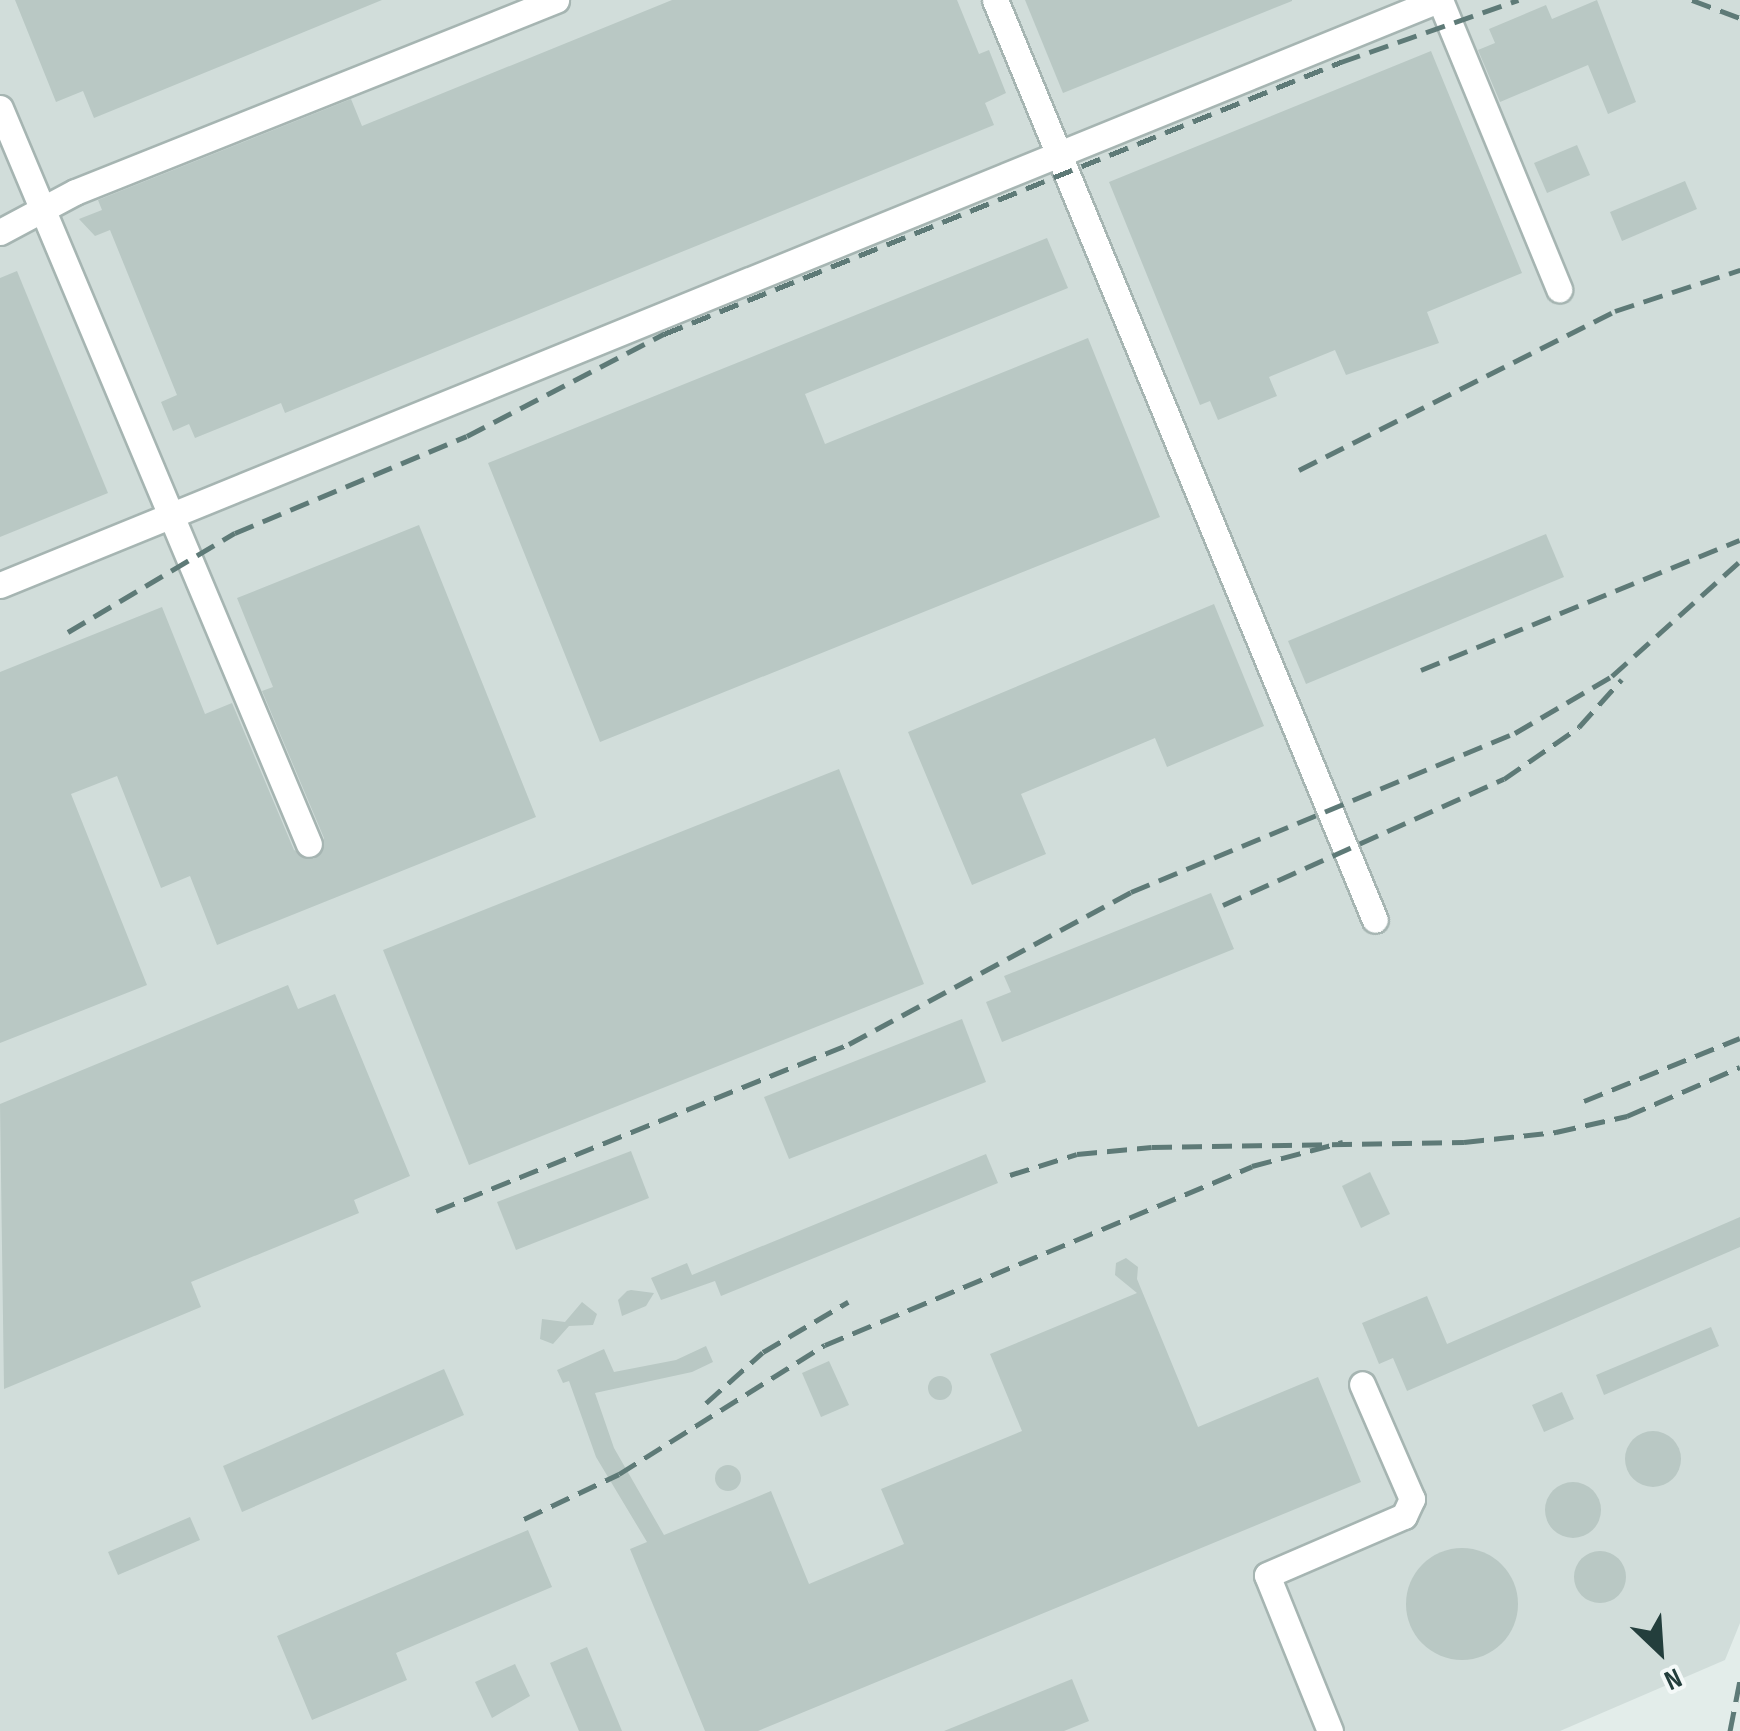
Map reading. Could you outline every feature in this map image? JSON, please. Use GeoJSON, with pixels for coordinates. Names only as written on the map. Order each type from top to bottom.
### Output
{"type":"FeatureCollection","features":[{"type":"Feature","properties":{"kind":"lane"},"geometry":{"type":"LineString","coordinates":[[0,232],[44,209],[366,72],[556,0]]}},
{"type":"Feature","properties":{"kind":"lane"},"geometry":{"type":"LineString","coordinates":[[994,0],[1375,920]]}},
{"type":"Feature","properties":{"kind":"lane"},"geometry":{"type":"LineString","coordinates":[[0,585],[1439,0],[1559,289]]}},
{"type":"Feature","properties":{"kind":"lane"},"geometry":{"type":"LineString","coordinates":[[0,108],[309,844]]}},
{"type":"Feature","properties":{"kind":"lane"},"geometry":{"type":"LineString","coordinates":[[1330,1731],[1267,1574],[1404,1516],[1412,1500],[1362,1384]]}},
{"type":"Feature","properties":{"kind":"shaded area"},"geometry":{"type":"Polygon","coordinates":[[[0,0],[1740,0],[1740,1623],[1725,1660],[1560,1731],[0,1731],[0,0]]]}},
{"type":"Feature","properties":{"kind":"building"},"geometry":{"type":"Polygon","coordinates":[[[15,0],[382,0],[94,118],[83,91],[56,102],[15,0]]]}},
{"type":"Feature","properties":{"kind":"building"},"geometry":{"type":"Polygon","coordinates":[[[672,0],[957,0],[979,54],[989,50],[1006,93],[985,103],[994,125],[285,413],[281,403],[195,438],[189,424],[173,431],[161,402],[177,395],[110,230],[95,236],[79,219],[102,210],[98,200],[351,99],[362,126],[672,0]]]}},
{"type":"Feature","properties":{"kind":"building"},"geometry":{"type":"Polygon","coordinates":[[[1025,0],[1292,0],[1292,1],[1063,93],[1025,0]]]}},
{"type":"Feature","properties":{"kind":"building"},"geometry":{"type":"Polygon","coordinates":[[[1597,0],[1636,102],[1608,114],[1588,65],[1500,102],[1478,50],[1495,43],[1489,29],[1546,5],[1552,19],[1597,0]]]}},
{"type":"Feature","properties":{"kind":"building"},"geometry":{"type":"Polygon","coordinates":[[[1431,51],[1522,273],[1427,312],[1439,343],[1346,375],[1335,350],[1269,377],[1277,396],[1218,420],[1210,401],[1200,405],[1109,182],[1431,51]]]}},
{"type":"Feature","properties":{"kind":"building"},"geometry":{"type":"Polygon","coordinates":[[[1577,145],[1590,175],[1547,193],[1534,163],[1577,145]]]}},
{"type":"Feature","properties":{"kind":"building"},"geometry":{"type":"Polygon","coordinates":[[[1685,181],[1697,209],[1622,241],[1610,212],[1685,181]]]}},
{"type":"Feature","properties":{"kind":"building"},"geometry":{"type":"Polygon","coordinates":[[[1047,238],[1068,288],[805,394],[825,444],[1088,338],[1160,517],[600,742],[488,463],[1047,238]]]}},
{"type":"Feature","properties":{"kind":"building"},"geometry":{"type":"Polygon","coordinates":[[[17,271],[108,493],[0,537],[0,278],[17,271]]]}},
{"type":"Feature","properties":{"kind":"building"},"geometry":{"type":"Polygon","coordinates":[[[419,525],[536,817],[217,945],[190,876],[161,888],[117,776],[71,794],[147,985],[0,1043],[0,672],[162,607],[205,714],[232,703],[294,850],[314,859],[324,838],[262,691],[273,687],[237,598],[419,525]]]}},
{"type":"Feature","properties":{"kind":"building"},"geometry":{"type":"Polygon","coordinates":[[[1546,534],[1564,577],[1306,684],[1288,641],[1546,534]]]}},
{"type":"Feature","properties":{"kind":"building"},"geometry":{"type":"Polygon","coordinates":[[[1214,604],[1264,726],[1167,767],[1155,738],[1021,794],[1046,854],[972,885],[908,732],[1214,604]]]}},
{"type":"Feature","properties":{"kind":"building"},"geometry":{"type":"Polygon","coordinates":[[[839,769],[924,984],[469,1165],[383,950],[839,769]]]}},
{"type":"Feature","properties":{"kind":"building"},"geometry":{"type":"Polygon","coordinates":[[[1211,893],[1234,949],[1002,1042],[986,1002],[1011,992],[1004,976],[1211,893]]]}},
{"type":"Feature","properties":{"kind":"building"},"geometry":{"type":"Polygon","coordinates":[[[288,985],[298,1009],[335,994],[410,1176],[354,1200],[359,1213],[191,1282],[201,1307],[4,1389],[0,1104],[288,985]]]}},
{"type":"Feature","properties":{"kind":"building"},"geometry":{"type":"Polygon","coordinates":[[[962,1019],[986,1082],[789,1159],[764,1097],[962,1019]]]}},
{"type":"Feature","properties":{"kind":"building"},"geometry":{"type":"Polygon","coordinates":[[[631,1151],[649,1198],[516,1250],[497,1202],[631,1151]]]}},
{"type":"Feature","properties":{"kind":"building"},"geometry":{"type":"Polygon","coordinates":[[[986,1154],[998,1183],[721,1296],[715,1281],[661,1300],[651,1278],[687,1263],[692,1275],[986,1154]]]}},
{"type":"Feature","properties":{"kind":"building"},"geometry":{"type":"Polygon","coordinates":[[[1370,1172],[1390,1214],[1361,1228],[1342,1186],[1370,1172]]]}},
{"type":"Feature","properties":{"kind":"building"},"geometry":{"type":"Polygon","coordinates":[[[1740,1217],[1740,1247],[1407,1391],[1393,1358],[1379,1364],[1362,1323],[1427,1296],[1447,1344],[1740,1217]]]}},
{"type":"Feature","properties":{"kind":"building"},"geometry":{"type":"Polygon","coordinates":[[[1126,1258],[1138,1267],[1137,1279],[1198,1427],[1318,1377],[1361,1482],[758,1731],[705,1731],[630,1549],[647,1542],[596,1457],[569,1381],[563,1383],[557,1370],[604,1349],[614,1372],[676,1360],[706,1346],[713,1362],[692,1372],[595,1393],[614,1448],[664,1535],[771,1491],[809,1584],[904,1544],[881,1489],[1022,1431],[990,1354],[1137,1293],[1115,1275],[1116,1263],[1126,1258]]]}},
{"type":"Feature","properties":{"kind":"building"},"geometry":{"type":"Polygon","coordinates":[[[627,1291],[654,1293],[646,1306],[622,1316],[618,1300],[627,1291]]]}},
{"type":"Feature","properties":{"kind":"building"},"geometry":{"type":"Polygon","coordinates":[[[582,1302],[597,1314],[593,1325],[569,1326],[553,1344],[540,1339],[542,1319],[565,1322],[582,1302]]]}},
{"type":"Feature","properties":{"kind":"building"},"geometry":{"type":"Polygon","coordinates":[[[1711,1327],[1719,1346],[1604,1395],[1596,1375],[1711,1327]]]}},
{"type":"Feature","properties":{"kind":"building"},"geometry":{"type":"Polygon","coordinates":[[[829,1361],[849,1405],[821,1417],[802,1373],[829,1361]]]}},
{"type":"Feature","properties":{"kind":"building"},"geometry":{"type":"Polygon","coordinates":[[[444,1369],[464,1415],[242,1512],[223,1466],[444,1369]]]}},
{"type":"Feature","properties":{"kind":"building"},"geometry":{"type":"Polygon","coordinates":[[[940,1376],[949,1379],[949,1397],[940,1400],[931,1397],[928,1388],[931,1379],[940,1376]]]}},
{"type":"Feature","properties":{"kind":"building"},"geometry":{"type":"Polygon","coordinates":[[[1562,1392],[1574,1419],[1544,1432],[1532,1405],[1562,1392]]]}},
{"type":"Feature","properties":{"kind":"building"},"geometry":{"type":"Polygon","coordinates":[[[1653,1431],[1673,1439],[1681,1459],[1673,1479],[1653,1487],[1633,1479],[1625,1459],[1633,1439],[1653,1431]]]}},
{"type":"Feature","properties":{"kind":"building"},"geometry":{"type":"Polygon","coordinates":[[[728,1465],[737,1469],[741,1478],[737,1487],[728,1491],[719,1487],[715,1478],[719,1469],[728,1465]]]}},
{"type":"Feature","properties":{"kind":"building"},"geometry":{"type":"Polygon","coordinates":[[[1573,1482],[1593,1490],[1601,1510],[1593,1530],[1573,1538],[1553,1530],[1545,1510],[1553,1490],[1573,1482]]]}},
{"type":"Feature","properties":{"kind":"building"},"geometry":{"type":"Polygon","coordinates":[[[190,1517],[200,1540],[118,1575],[108,1552],[190,1517]]]}},
{"type":"Feature","properties":{"kind":"building"},"geometry":{"type":"Polygon","coordinates":[[[528,1530],[552,1587],[396,1653],[407,1680],[312,1720],[277,1636],[528,1530]]]}},
{"type":"Feature","properties":{"kind":"building"},"geometry":{"type":"Polygon","coordinates":[[[1462,1548],[1483,1552],[1502,1564],[1514,1583],[1518,1604],[1514,1625],[1502,1644],[1483,1656],[1462,1660],[1441,1656],[1422,1644],[1410,1625],[1406,1604],[1410,1583],[1422,1564],[1441,1552],[1462,1548]]]}},
{"type":"Feature","properties":{"kind":"building"},"geometry":{"type":"Polygon","coordinates":[[[1600,1551],[1618,1559],[1626,1577],[1618,1595],[1600,1603],[1582,1595],[1574,1577],[1582,1559],[1600,1551]]]}},
{"type":"Feature","properties":{"kind":"building"},"geometry":{"type":"Polygon","coordinates":[[[587,1647],[622,1731],[579,1731],[550,1663],[587,1647]]]}},
{"type":"Feature","properties":{"kind":"building"},"geometry":{"type":"Polygon","coordinates":[[[515,1664],[530,1696],[492,1718],[475,1682],[515,1664]]]}},
{"type":"Feature","properties":{"kind":"building"},"geometry":{"type":"Polygon","coordinates":[[[1072,1679],[1089,1721],[1064,1731],[944,1731],[1072,1679]]]}},
{"type":"Feature","properties":{"kind":"railway"},"geometry":{"type":"LineString","coordinates":[[68,632],[235,533],[467,436],[664,334],[1341,62],[1518,0]]}},
{"type":"Feature","properties":{"kind":"railway"},"geometry":{"type":"LineString","coordinates":[[1692,0],[1740,18]]}},
{"type":"Feature","properties":{"kind":"railway"},"geometry":{"type":"LineString","coordinates":[[1299,470],[1615,311],[1740,270]]}},
{"type":"Feature","properties":{"kind":"railway"},"geometry":{"type":"LineString","coordinates":[[1421,670],[1740,540]]}},
{"type":"Feature","properties":{"kind":"railway"},"geometry":{"type":"LineString","coordinates":[[436,1211],[849,1044],[1131,892],[1515,733],[1612,676],[1740,561]]}},
{"type":"Feature","properties":{"kind":"railway"},"geometry":{"type":"LineString","coordinates":[[1223,905],[1504,779],[1579,727],[1622,679]]}},
{"type":"Feature","properties":{"kind":"railway"},"geometry":{"type":"LineString","coordinates":[[1584,1101],[1740,1038]]}},
{"type":"Feature","properties":{"kind":"railway"},"geometry":{"type":"LineString","coordinates":[[1010,1175],[1077,1154],[1152,1147],[1464,1142],[1556,1132],[1627,1116],[1740,1067]]}},
{"type":"Feature","properties":{"kind":"railway"},"geometry":{"type":"LineString","coordinates":[[524,1519],[619,1474],[825,1345],[1252,1166],[1343,1142]]}},
{"type":"Feature","properties":{"kind":"railway"},"geometry":{"type":"LineString","coordinates":[[706,1403],[763,1352],[848,1302]]}},
{"type":"Feature","properties":{"kind":"railway"},"geometry":{"type":"LineString","coordinates":[[1730,1731],[1740,1680]]}}]}
